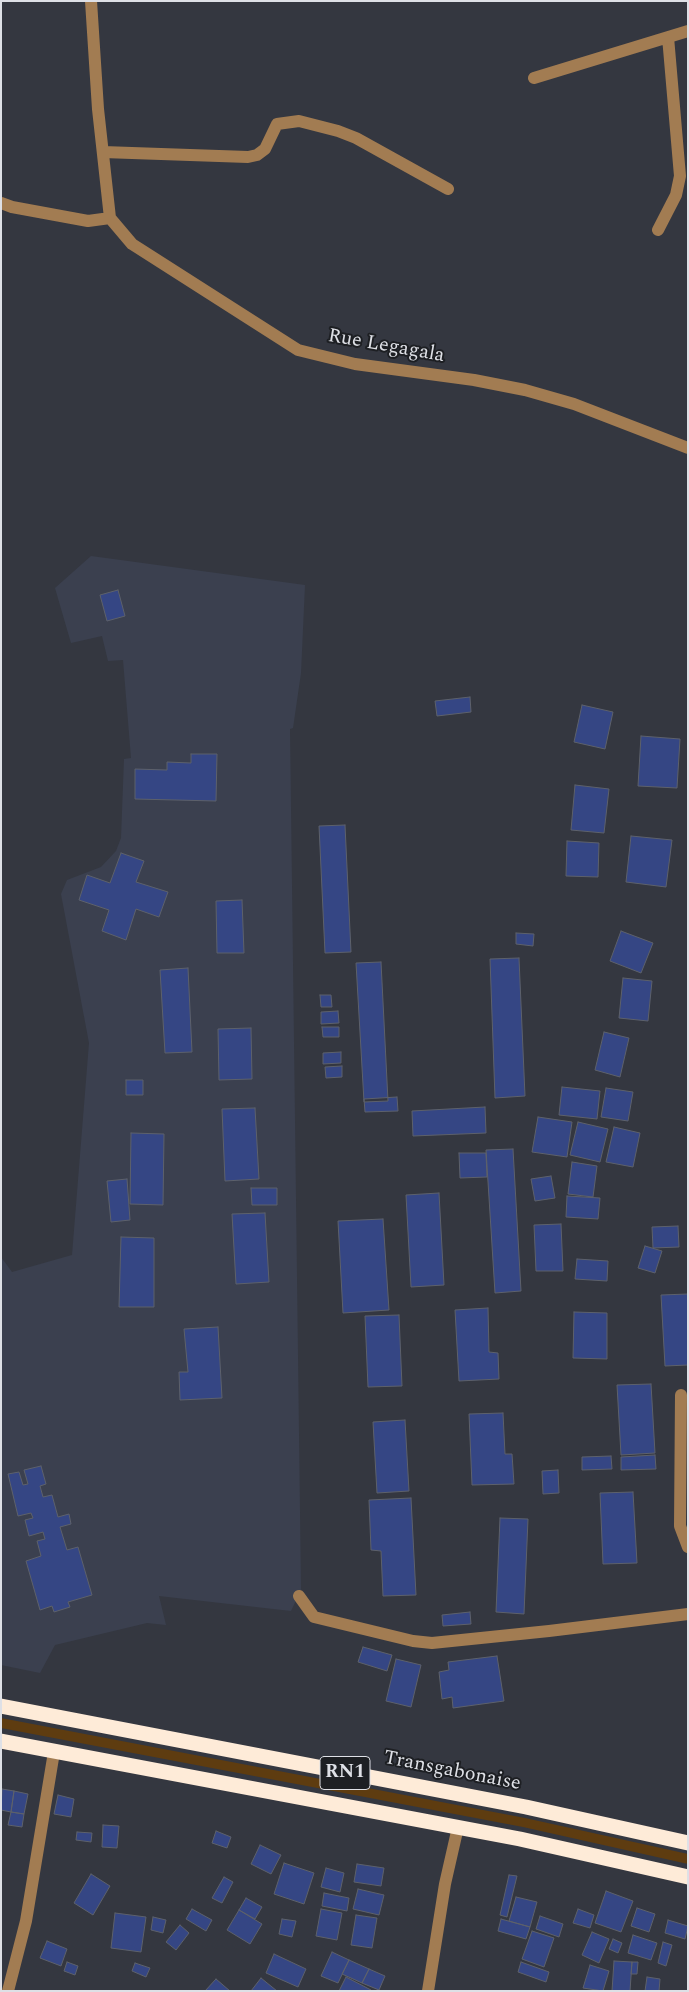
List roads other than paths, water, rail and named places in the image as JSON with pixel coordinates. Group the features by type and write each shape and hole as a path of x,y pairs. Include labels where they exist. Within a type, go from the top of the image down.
{"highway":[{"name":"Transgabonaise","path":"1,1706 526,1807 688,1843"},
{"name":"RN1","path":"1,1741 458,1827 688,1877"}],"street":[{"path":"1,203 12,207 88,221 110,218 91,1"},
{"path":"534,78 688,31"},
{"path":"658,230 674,201 680,176 668,37"},
{"path":"103,152 248,158 258,155 265,149 277,124 299,121 338,131 356,138 448,189"},
{"name":"Rue Legagala","path":"110,218 132,244 298,350 355,364 474,380 525,390 574,404 688,448"},
{"path":"681,1395 680,1526 688,1547"},
{"path":"299,1596 314,1617 413,1641 432,1643 549,1632 688,1614"},
{"path":"8,1991 26,1921 54,1752"},
{"path":"428,1991 445,1884 458,1827"}]}
